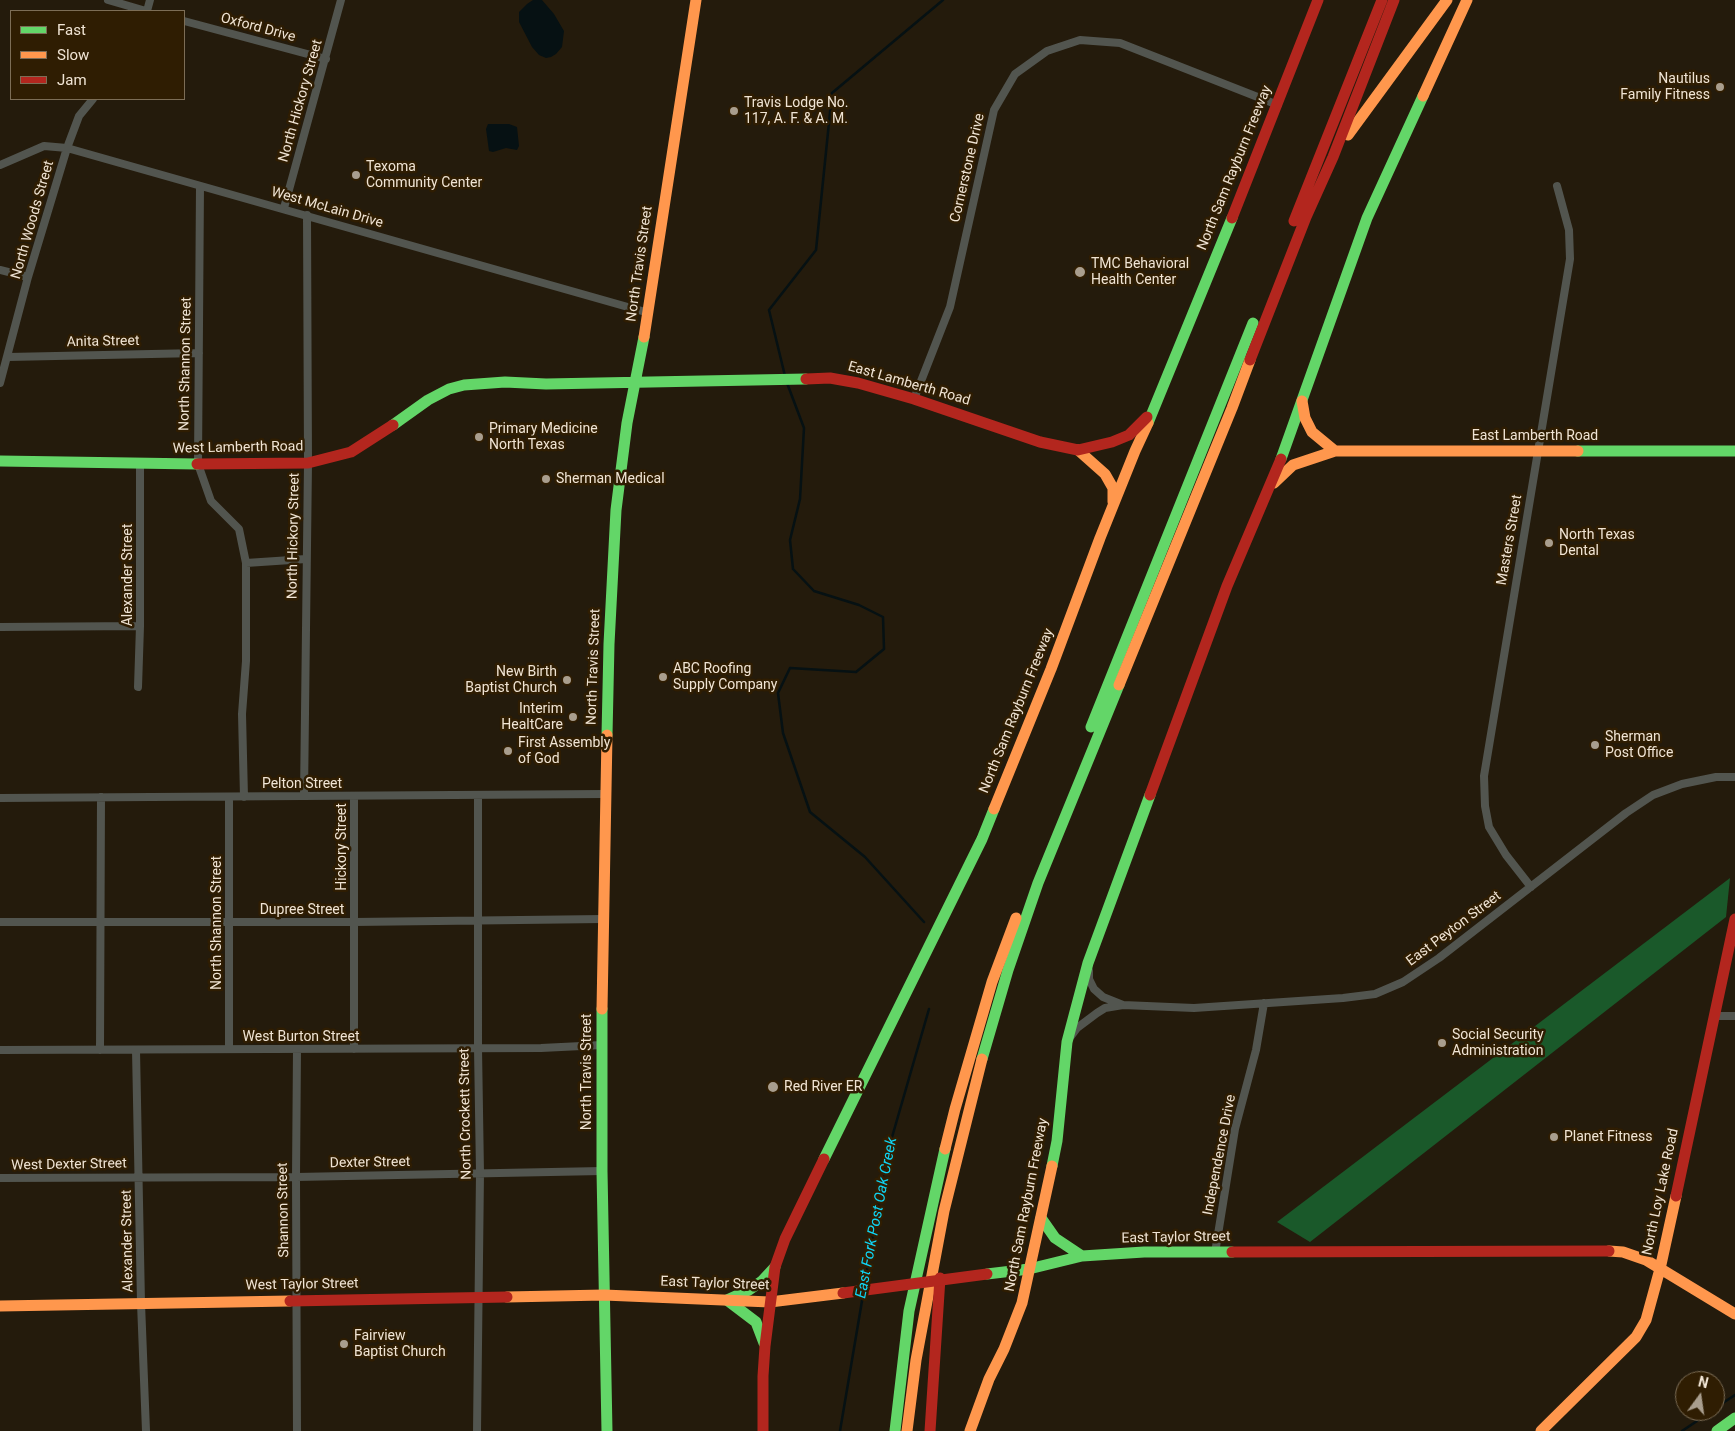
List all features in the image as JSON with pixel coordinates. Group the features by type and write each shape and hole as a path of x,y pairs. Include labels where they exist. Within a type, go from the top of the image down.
{"main road":[{"name":"North Travis Street","path":"607,1431 602,1171 603,919 609,644 616,510 627,423 649,313 696,0"},
{"name":"North Sam Rayburn Freeway","path":"763,1431 762,1376 770,1302 776,1267 785,1239 982,839 1051,669 1113,505 1155,409 1278,105 1318,0"},
{"path":"895,1431 909,1311 928,1223 955,1109 992,982 1038,861 1382,0"},
{"path":"908,1431 916,1360 944,1211 978,1074 1008,970 1038,883 1228,417 1306,217 1333,157 1394,0"},
{"path":"1333,157 1362,113 1447,0"},
{"name":"North Sam Rayburn Freeway","path":"970,1431 989,1379 1016,1322 1022,1303 1057,1141 1067,1042 1088,962 1227,586 1268,490 1367,218 1467,0"},
{"name":"East Lamberth Road","path":"636,382 802,377 830,378 858,383 914,399 1040,442 1078,450"},
{"name":"West Lamberth Road","path":"0,461 198,464 308,463 351,452 438,394 464,385 505,382 546,384 636,382"},
{"path":"1302,398 1305,418 1312,432 1335,451"},
{"path":"1078,450 1112,442 1129,435 1155,409"},
{"path":"1078,450 1105,474 1113,488 1113,505"},
{"name":"East Lamberth Road","path":"1268,490 1293,465 1335,451 1735,451"},
{"name":"North Loy Lake Road","path":"1541,1431 1636,1337 1646,1320 1660,1269 1735,919"},
{"path":"930,1431 944,1211"},
{"path":"1041,1218 1055,1238 1082,1256"},
{"name":"East Taylor Street","path":"604,1295 770,1302 1030,1269 1082,1256 1144,1252 1594,1250 1622,1252 1646,1260 1735,1314"},
{"path":"765,1346 756,1322 727,1300 749,1290 762,1281 776,1267"},
{"name":"West Taylor Street","path":"0,1306 604,1295"},
{"path":"1717,1431 1735,1418"}],"street":[{"path":"108,0 143,10"},
{"name":"North Hickory Street","path":"284,208 342,0"},
{"name":"Oxford Drive","path":"185,21 326,60"},
{"name":"Cornerstone Drive","path":"914,399 950,307 994,110 1014,74 1047,51 1080,40 1120,43 1278,105"},
{"name":"North Woods Street","path":"0,383 28,277 67,148 79,116 92,100"},
{"name":"West McLain Drive","path":"0,165 44,146 67,148 649,313"},
{"name":"North Shannon Street","path":"200,186 198,464 211,501 239,528 246,563 246,661 242,714 244,796"},
{"name":"Masters Street","path":"1531,887 1506,855 1489,826 1485,806 1484,776 1570,259 1569,230 1557,186"},
{"name":"North Hickory Street","path":"304,796 308,463 307,215"},
{"path":"0,270 28,277"},
{"name":"Anita Street","path":"8,357 200,353"},
{"name":"Alexander Street","path":"138,687 140,463"},
{"path":"246,563 306,559"},
{"path":"0,627 140,626"},
{"name":"East Peyton Street","path":"1067,1042 1077,1028 1089,1018 1105,1008 1123,1005 1194,1008 1343,998 1374,994 1403,982 1439,958 1626,813 1653,795 1682,784 1716,777 1735,777"},
{"name":"Pelton Street","path":"0,798 605,794"},
{"name":"Hickory Street","path":"354,796 354,1049"},
{"name":"North Crockett Street","path":"477,1431 480,1173 478,796"},
{"path":"100,1050 101,797"},
{"name":"North Shannon Street","path":"229,797 229,1049"},
{"name":"Dupree Street","path":"0,922 354,922 603,919"},
{"name":"East Peyton Street","path":"1088,962 1089,979 1094,989 1103,997 1123,1005"},
{"name":"Independence Drive","path":"1215,1253 1236,1129 1256,1050 1264,1004"},
{"path":"1714,1016 1735,1016"},
{"name":"West Burton Street","path":"0,1050 541,1048 602,1045"},
{"name":"Shannon Street","path":"297,1049 297,1431"},
{"name":"Alexander Street","path":"136,1050 141,1303 146,1431"},
{"name":"Dexter Street","path":"139,1177 296,1177 602,1171"},
{"name":"West Dexter Street","path":"0,1178 139,1177"}],"green space":[{"path":"1730,878 1726,917 1310,1242 1277,1222"}],"shaded area":[{"path":"533,0 542,0 554,14 564,31 562,47 551,57 546,58 539,55 532,47 519,22 519,12"},
{"path":"488,124 509,124 517,127 519,146 517,150 506,148 493,152 489,151 486,129"}],"waterway":[{"name":"East Fork Post Oak Creek","path":"785,376 769,310 816,250 832,93 943,0"},
{"name":"East Fork Post Oak Creek","path":"787,383 804,428 800,499 790,540 793,569 814,591 859,605 883,617 884,649 856,672 790,668 778,693 783,733 810,812 865,857 924,922"},
{"name":"East Fork Post Oak Creek","path":"864,1287 886,1158 929,1009"},
{"name":"East Fork Post Oak Creek","path":"840,1431 863,1295"},
{"path":"1725,1402 1735,1395"},
{"path":"1682,1431 1697,1421"}],"traffic: fast":[{"path":"1281,459 1367,218 1423,96"},
{"path":"1148,423 1232,218"},
{"path":"1091,727 1253,323"},
{"path":"607,735 609,644 616,510 627,423 644,337"},
{"path":"393,425 428,400 449,389 464,385 505,382 546,384 806,379"},
{"path":"1578,451 1735,451"},
{"path":"0,461 197,464"},
{"path":"982,1059 1008,970 1038,883 1119,685"},
{"path":"1052,1166 1057,1141 1067,1042 1088,963 1150,795"},
{"path":"824,1159 982,839 994,809"},
{"path":"602,1009 602,1171 607,1431"},
{"path":"895,1431 909,1311 945,1149"},
{"path":"1041,1218 1055,1238 1082,1256"},
{"path":"987,1274 1029,1269 1082,1256 1144,1252 1232,1252"},
{"path":"764,1343 756,1322 727,1300 749,1290 762,1281 775,1267"},
{"path":"1717,1431 1735,1418"}],"traffic: slow":[{"path":"644,337 696,0"},
{"path":"1348,135 1447,0"},
{"path":"1423,96 1467,0"},
{"path":"1119,685 1250,360"},
{"path":"1302,401 1305,418 1312,432 1335,451"},
{"path":"994,809 1051,669 1100,538 1148,423"},
{"path":"1078,450 1105,474 1113,488 1113,502"},
{"path":"1274,483 1293,465 1335,451 1578,451"},
{"path":"602,1009 607,735"},
{"path":"945,1149 992,982 1016,918"},
{"path":"907,1431 916,1360 944,1211 982,1059"},
{"path":"970,1431 989,1379 1004,1349 1022,1303 1052,1166"},
{"path":"1541,1431 1636,1337 1646,1320 1660,1269 1676,1196"},
{"path":"1609,1251 1623,1252 1646,1260 1735,1314"},
{"path":"507,1297 604,1295 770,1302 843,1293"},
{"path":"0,1306 290,1301"}],"traffic: jam":[{"path":"1232,218 1318,0"},
{"path":"1294,221 1382,0"},
{"path":"1250,360 1306,217 1333,157 1394,0"},
{"path":"806,379 830,378 858,383 914,399 1040,442 1078,450 1112,442 1129,435 1147,417"},
{"path":"197,464 308,463 351,452 393,425"},
{"path":"1150,795 1227,586 1281,459"},
{"path":"1676,1196 1735,919"},
{"path":"763,1431 765,1346 775,1267 785,1239 824,1159"},
{"path":"1232,1252 1609,1251"},
{"path":"843,1293 987,1274"},
{"path":"930,1431 940,1278"},
{"path":"290,1301 507,1297"}],"place":[{"name":"Nautilus Family Fitness","path":"1720,87"},
{"name":"Travis Lodge No. 117, A. F. & A. M.","path":"734,111"},
{"name":"Texoma Community Center","path":"356,175"},
{"name":"TMC Behavioral Health Center","path":"1080,272"},
{"name":"Primary Medicine North Texas","path":"479,437"},
{"name":"Sherman Medical","path":"546,479"},
{"name":"North Texas Dental","path":"1549,543"},
{"name":"ABC Roofing Supply Company","path":"663,677"},
{"name":"New Birth Baptist Church","path":"567,680"},
{"name":"Interim HealtCare","path":"573,717"},
{"name":"Sherman Post Office","path":"1595,745"},
{"name":"First Assembly of God","path":"508,751"},
{"name":"Social Security Administration","path":"1442,1043"},
{"name":"Red River ER","path":"773,1087"},
{"name":"Planet Fitness","path":"1554,1137"},
{"name":"Fairview Baptist Church","path":"344,1344"}]}
